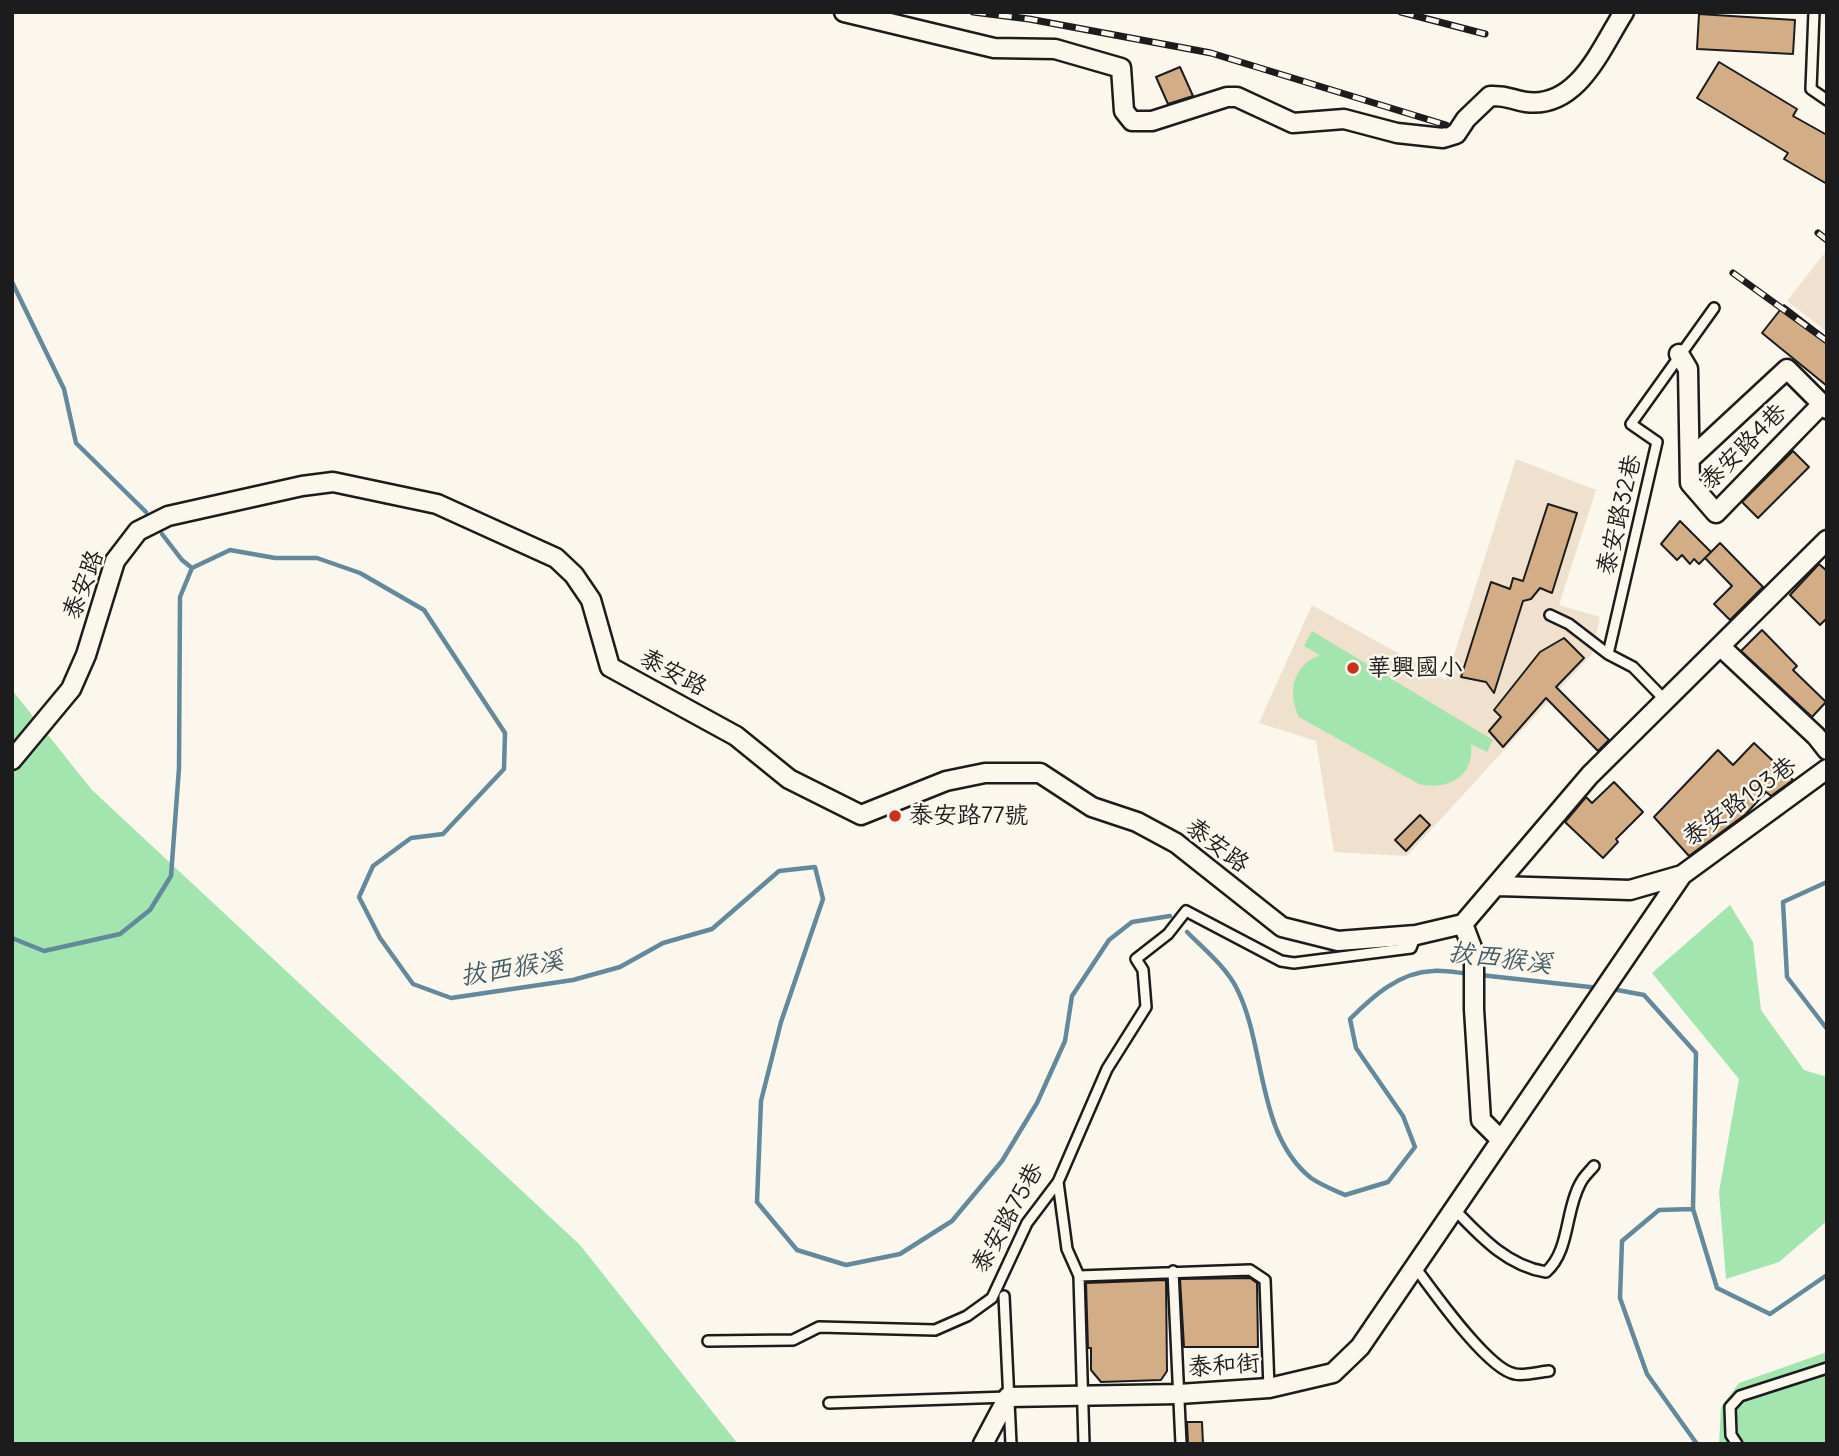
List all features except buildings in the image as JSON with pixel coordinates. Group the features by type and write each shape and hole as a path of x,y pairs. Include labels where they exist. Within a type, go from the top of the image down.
{"street":[{"path":"844,12 993,48 1055,49 1112,63 1121,68 1124,111 1132,121 1152,121 1227,97 1237,97 1293,123 1344,120 1388,131 1443,138 1456,134 1466,119 1490,96 1508,94 1525,102 1543,101 1567,94 1583,77 1624,12"},
{"name":"泰安路4巷","path":"1679,354 1688,369 1690,483 1716,513 1824,406 1787,369 1690,459"},
{"name":"泰安路","path":"12,760 71,689 86,655 115,561 138,531 167,516 302,486 332,482 438,504 556,558 574,575 592,600 610,667 726,730 789,779 861,815 946,781 985,773 1040,774 1093,807 1137,822 1176,843 1282,927 1338,941 1416,935 1463,924"},
{"path":"1682,875 1501,1140 1481,1120 1474,1009 1474,953 1463,924 1591,775 1664,699 1721,647 1827,540"},
{"path":"1721,647 1816,736 1827,750"},
{"name":"泰安路193巷","path":"1682,875 1827,769"},
{"path":"1498,886 1630,890 1682,875"},
{"name":"泰和街","path":"1009,1397 1179,1394 1269,1388 1334,1373 1360,1347 1501,1140"},
{"path":"983,1444 1009,1397"}],"lane":[{"path":"1814,12 1811,89 1827,100"},
{"name":"泰安路32巷","path":"1608,654 1657,442 1631,424 1714,308"},
{"path":"1550,615 1569,624 1608,654 1633,667 1664,699"},
{"name":"泰安路","path":"1186,911 1282,961 1294,963 1411,948 1416,935"},
{"name":"泰安路75巷","path":"708,1341 793,1339 819,1327 935,1330 967,1316 992,1298 1027,1223 1058,1182 1107,1069 1146,1007 1143,970 1136,959 1168,934 1186,911"},
{"path":"1454,1209 1492,1248 1533,1270 1546,1272 1555,1264 1580,1182 1594,1166"},
{"path":"1058,1182 1067,1249 1079,1276 1084,1444"},
{"path":"1415,1266 1455,1323 1498,1364 1514,1374 1549,1371"},
{"path":"1079,1276 1250,1270 1265,1280 1269,1388"},
{"path":"1173,1271 1181,1444"},
{"path":"1004,1296 1012,1444"},
{"path":"1737,1444 1731,1435 1730,1407 1740,1396 1827,1368"},
{"name":"泰和街","path":"829,1403 1009,1397"}],"shaded area":[{"path":"1827,250 1827,332 1787,301"},
{"name":"華興國小","path":"1516,459 1596,490 1559,605 1600,617 1592,654 1407,856 1334,852 1316,741 1259,723 1312,605 1446,680"}],"green space":[{"path":"1312,631 1493,740 1487,752 1471,744 1469,765 1457,779 1440,785 1419,784 1299,717 1293,698 1295,680 1304,665 1320,655 1304,646"},
{"path":"12,690 92,790 580,1245 738,1444 12,1444"},
{"path":"1730,905 1753,942 1761,1010 1804,1070 1827,1077 1827,1221 1779,1262 1726,1279 1719,1192 1739,1079 1652,973"},
{"path":"1827,1352 1827,1444 1719,1444 1721,1407 1739,1383"}],"waterway":[{"path":"12,282 64,389 76,443 146,512"},
{"path":"162,534 182,560 192,568"},
{"name":"拔西猴溪","path":"12,938 44,951 120,934 150,910 171,876 179,768 180,597 192,568 230,550 275,558 317,558 360,573 424,610 505,733 504,769 443,834 411,838 373,866 359,897 380,938 413,984 451,998 573,980 620,967 663,943 712,929 779,871 815,867 823,899 781,1022 761,1101 757,1202 797,1250 846,1265 900,1254 952,1221 1002,1161 1037,1103 1065,1041 1072,996 1109,940 1132,922 1170,916"},
{"name":"拔西猴溪","path":"1827,882 1783,902 1787,977 1827,1029"},
{"name":"拔西猴溪","path":"1187,932 1221,966 1237,989 1253,1036 1271,1114 1280,1138 1293,1160 1311,1178 1345,1195 1388,1182 1415,1147 1403,1116 1356,1048 1350,1019 1377,994 1409,976 1438,971 1471,974"},
{"name":"拔西猴溪","path":"1480,975 1599,988"},
{"name":"拔西猴溪","path":"1612,989 1644,995 1696,1053 1693,1209 1717,1288 1770,1314 1827,1275"},
{"path":"1693,1209 1659,1210 1622,1241 1620,1298 1647,1374 1697,1444"}],"railway":[{"path":"973,12 1029,19 1211,53 1446,125"},
{"path":"1401,12 1485,34"},
{"path":"1818,233 1827,240"},
{"path":"1733,273 1827,341"}],"place":[{"name":"華興國小","path":"1353,668"},
{"name":"泰安路77號","path":"895,816"}]}
